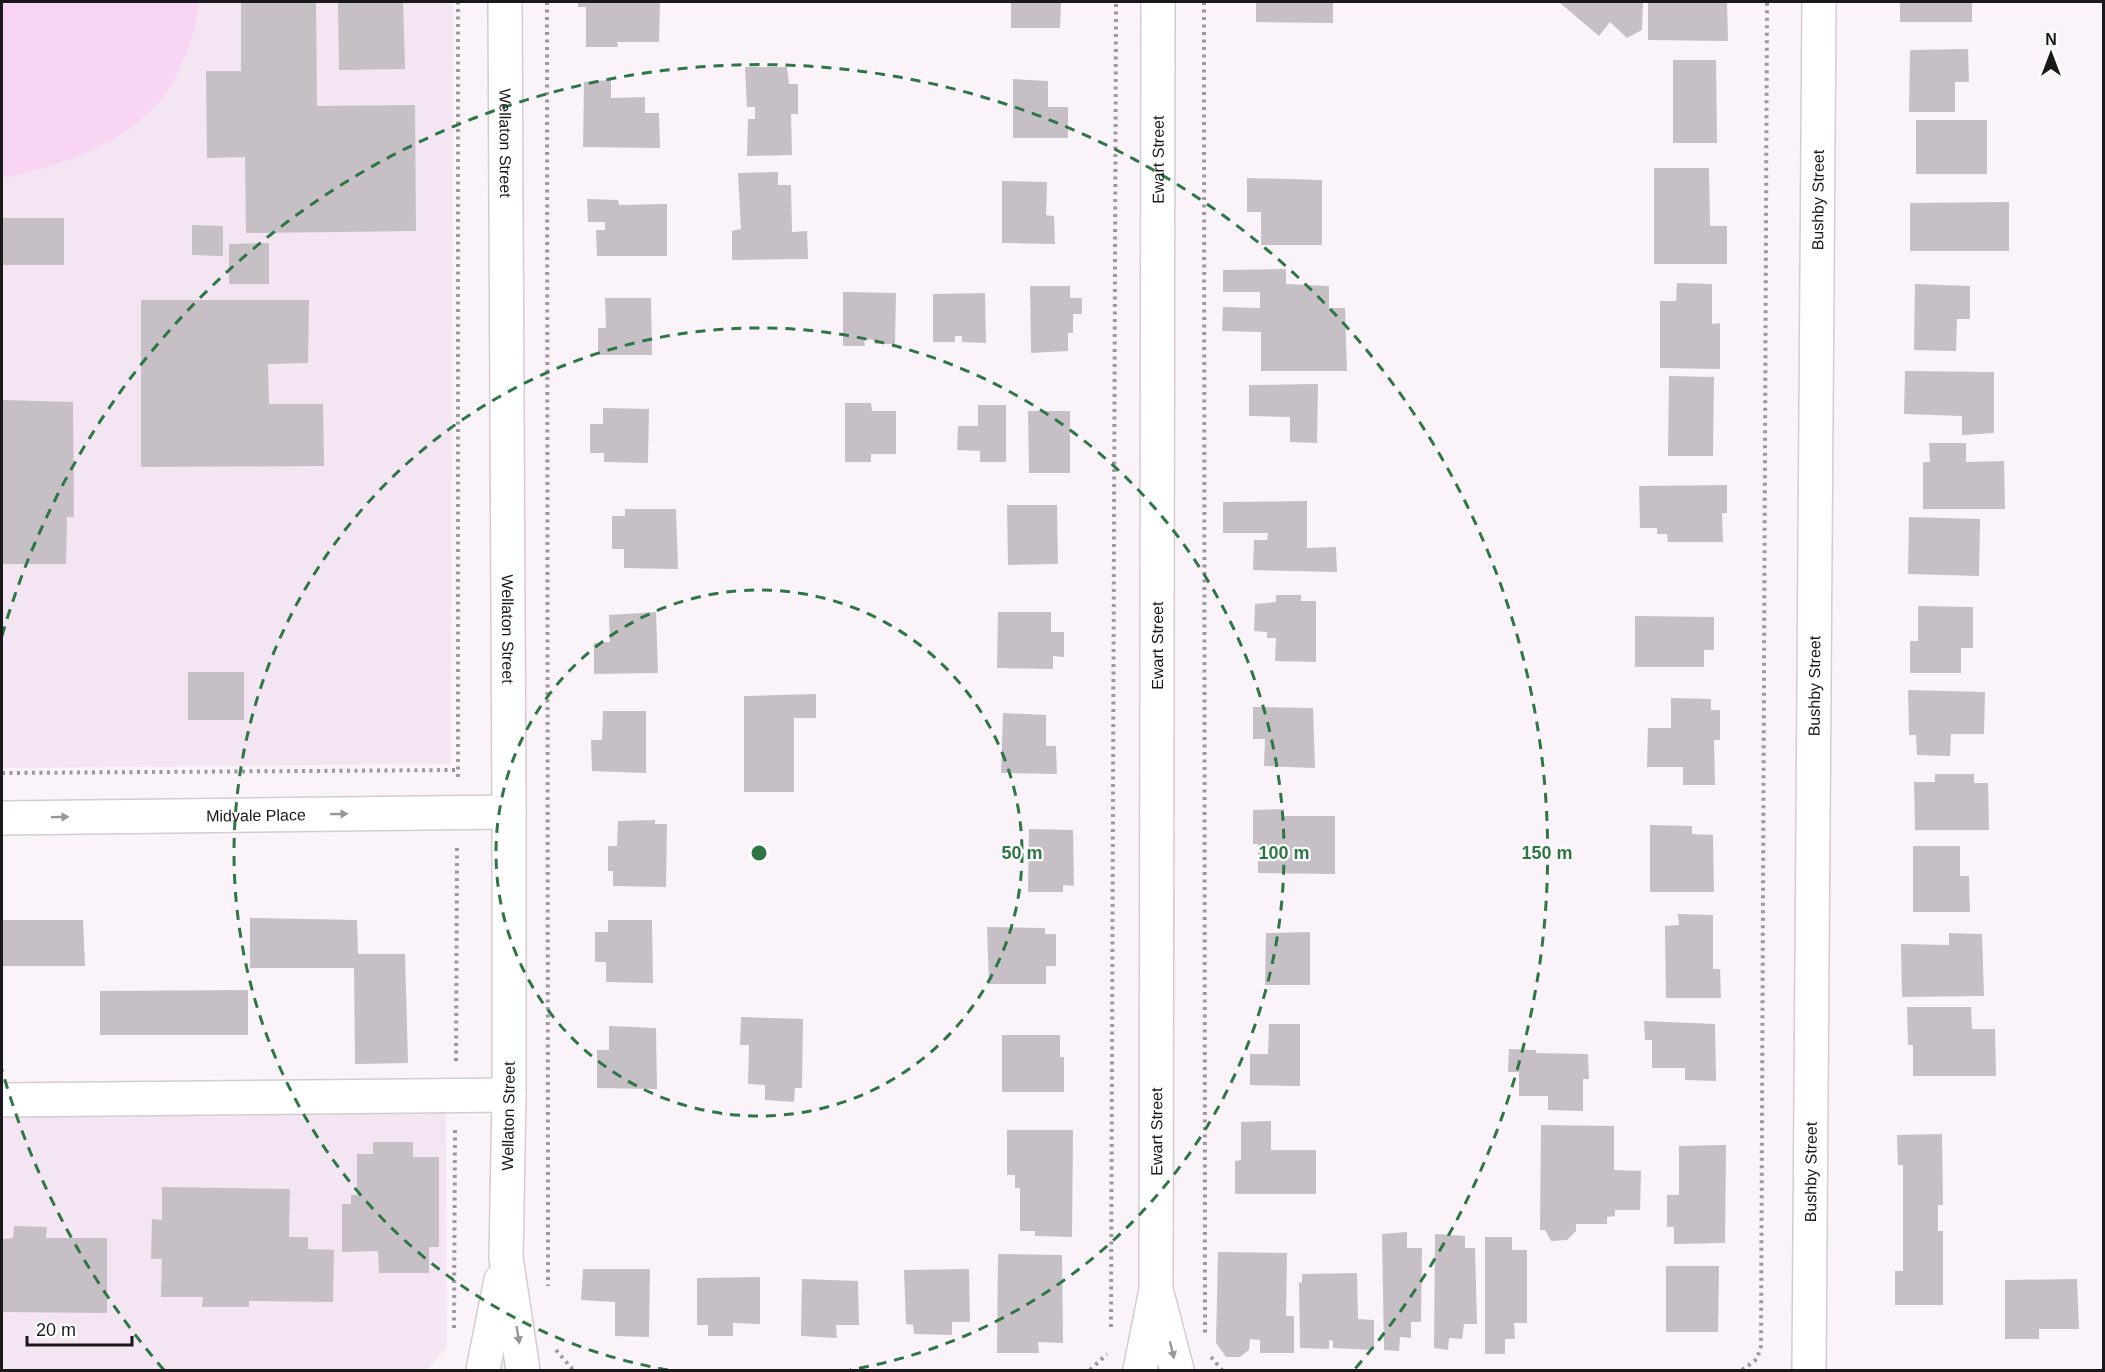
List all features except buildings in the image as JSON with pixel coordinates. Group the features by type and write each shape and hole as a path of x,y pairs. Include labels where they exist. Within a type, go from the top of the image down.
{"street":[{"name":"Wellaton Street","path":"505,2 509,812 509,1095 506,1258 523,1371"},
{"name":"Ewart Street","path":"1140,1371 1156,1290 1158,2"},
{"name":"Bushby Street","path":"1809,1371 1819,2"},
{"name":"Midvale Place","path":"2,818 509,812"},
{"path":"2,1100 509,1095"},
{"name":"Wellaton Street","path":"483,1371 506,1258"},
{"name":"Ewart Street","path":"1156,1290 1177,1371"}],"path":[{"path":"458,784 459,2"},
{"path":"547,2 548,1293"},
{"path":"1111,1332 1116,2"},
{"path":"1204,2 1205,1343"},
{"path":"1742,1371 1756,1359 1761,1346 1767,2"},
{"path":"2,773 458,770"},
{"path":"554,1348 573,1371"},
{"path":"1090,1371 1111,1350"},
{"path":"1205,1350 1222,1371"}],"shaded area":[{"path":"2,2 453,2 451,764 2,768"},
{"path":"2,2 199,2 193,33 180,68 168,91 149,113 131,128 90,151 69,160 2,178"},
{"path":"446,1109 447,1347 427,1370 2,1370 2,1111"}]}
